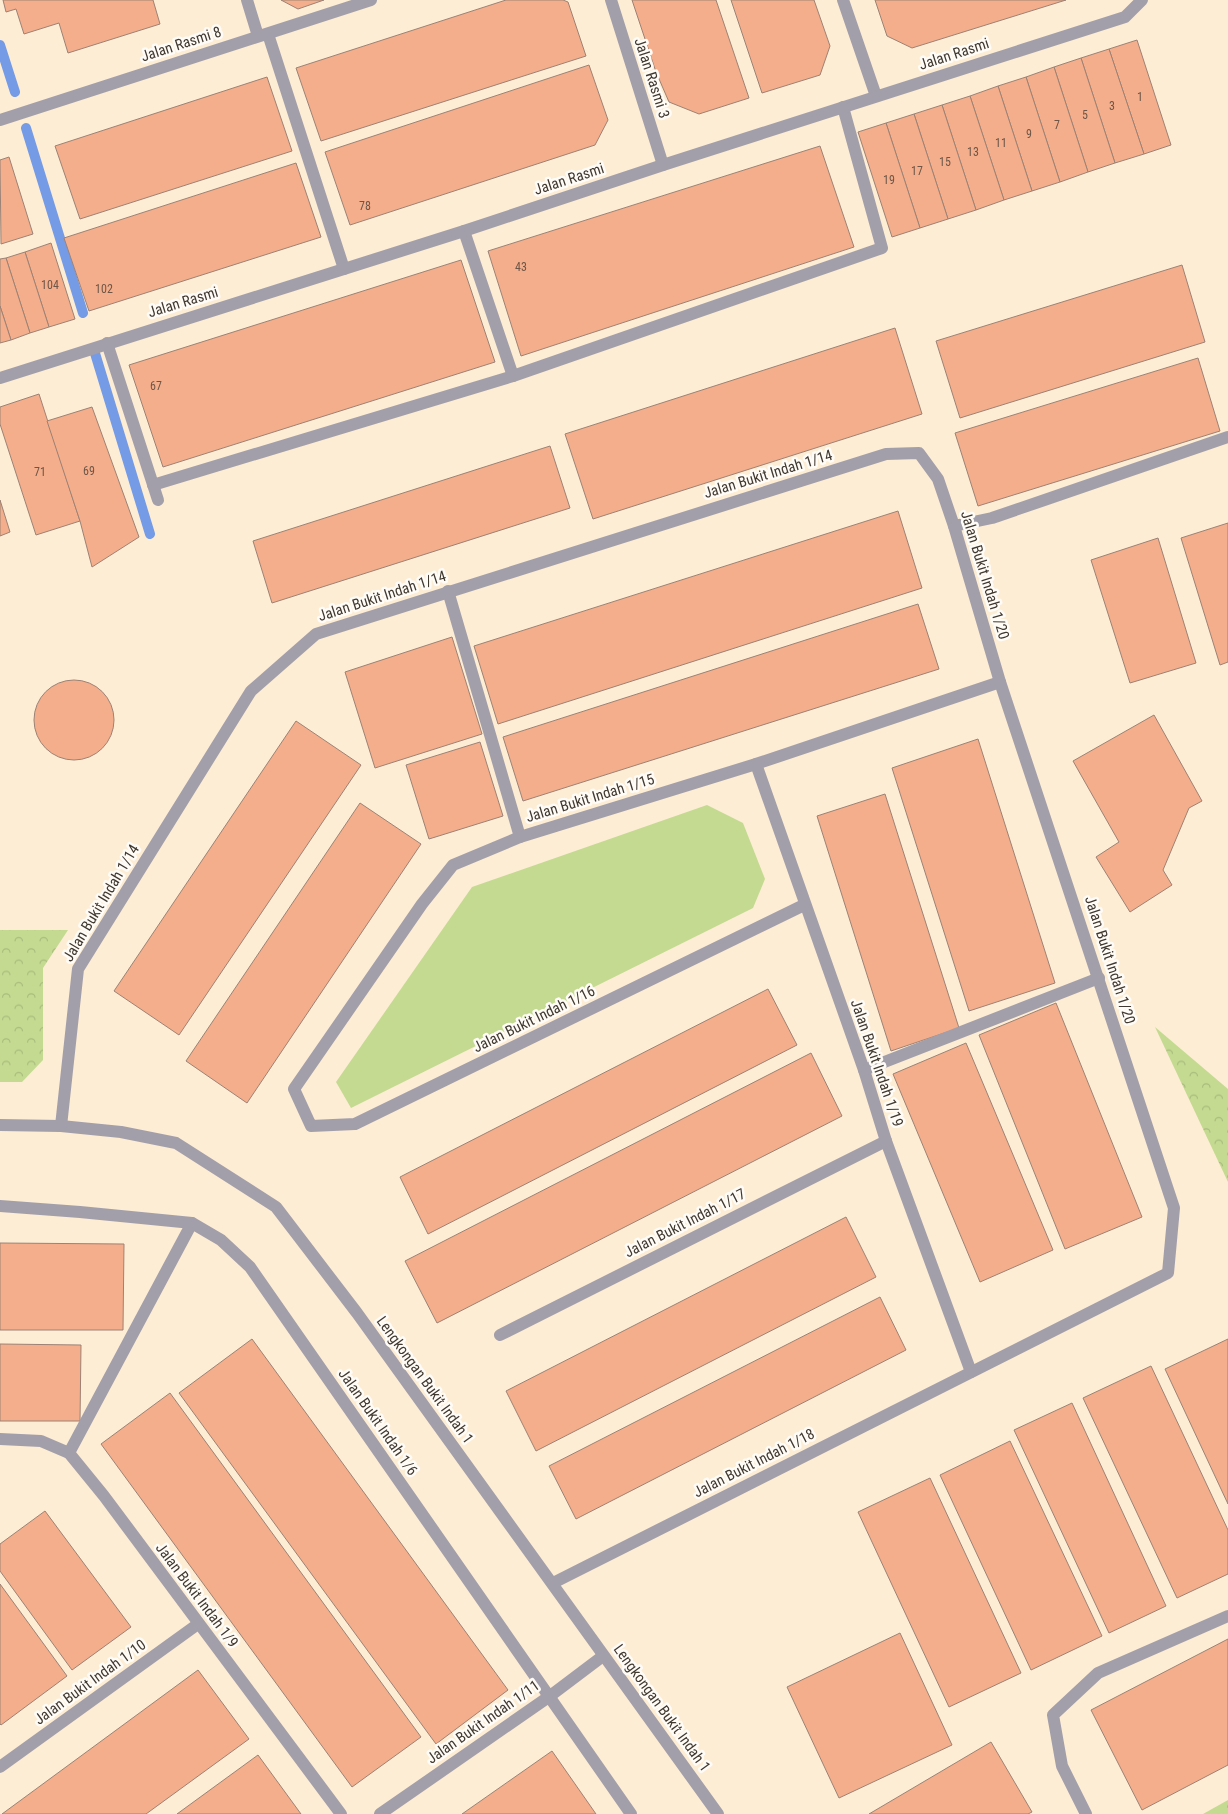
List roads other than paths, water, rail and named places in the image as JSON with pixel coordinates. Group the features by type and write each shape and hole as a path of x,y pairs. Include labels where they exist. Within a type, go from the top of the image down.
{"street":[{"path":"247,0 263,35 344,269"},
{"name":"Jalan Rasmi 8","path":"0,120 372,0"},
{"name":"Jalan Rasmi 3","path":"611,0 663,165"},
{"path":"844,0 876,96"},
{"name":"Jalan Rasmi","path":"0,378 464,231 1124,17 1142,0"},
{"path":"153,485 513,376 882,248 843,107"},
{"path":"464,231 513,376"},
{"path":"108,343 158,500"},
{"path":"954,526 992,518 1228,437"},
{"name":"Jalan Bukit Indah 1/14","path":"61,1126 78,969 250,690 316,634 886,454 919,454"},
{"name":"Jalan Bukit Indah 1/20","path":"919,454 938,479 954,526 1000,682 1174,1208 1168,1273 971,1372"},
{"path":"448,591 520,837"},
{"name":"Jalan Bukit Indah 1/15","path":"294,1088 422,904 453,865 520,837 756,764 1000,682"},
{"name":"Jalan Bukit Indah 1/19","path":"756,764 804,905 864,1070 886,1140 971,1372"},
{"name":"Jalan Bukit Indah 1/16","path":"294,1088 311,1126 355,1124 804,905"},
{"path":"864,1070 1099,978"},
{"name":"Lengkongan Bukit Indah 1","path":"0,1125 61,1126 121,1132 176,1143 276,1207 357,1313 718,1814"},
{"name":"Jalan Bukit Indah 1/17","path":"500,1335 886,1140"},
{"name":"Jalan Bukit Indah 1/6","path":"0,1206 192,1223 221,1240 250,1267 631,1814"},
{"path":"69,1453 192,1223"},
{"name":"Jalan Bukit Indah 1/18","path":"553,1583 971,1372"},
{"name":"Jalan Bukit Indah 1/9","path":"0,1439 42,1441 69,1453 104,1496 341,1814"},
{"path":"1086,1814 1062,1766 1053,1715 1098,1673 1228,1616"},
{"name":"Jalan Bukit Indah 1/10","path":"0,1767 198,1624"},
{"name":"Jalan Bukit Indah 1/11","path":"380,1814 550,1696 603,1656"}],"waterway":[{"path":"0,45 15,92"},
{"path":"26,128 83,313"},
{"path":"94,350 150,534"}]}
